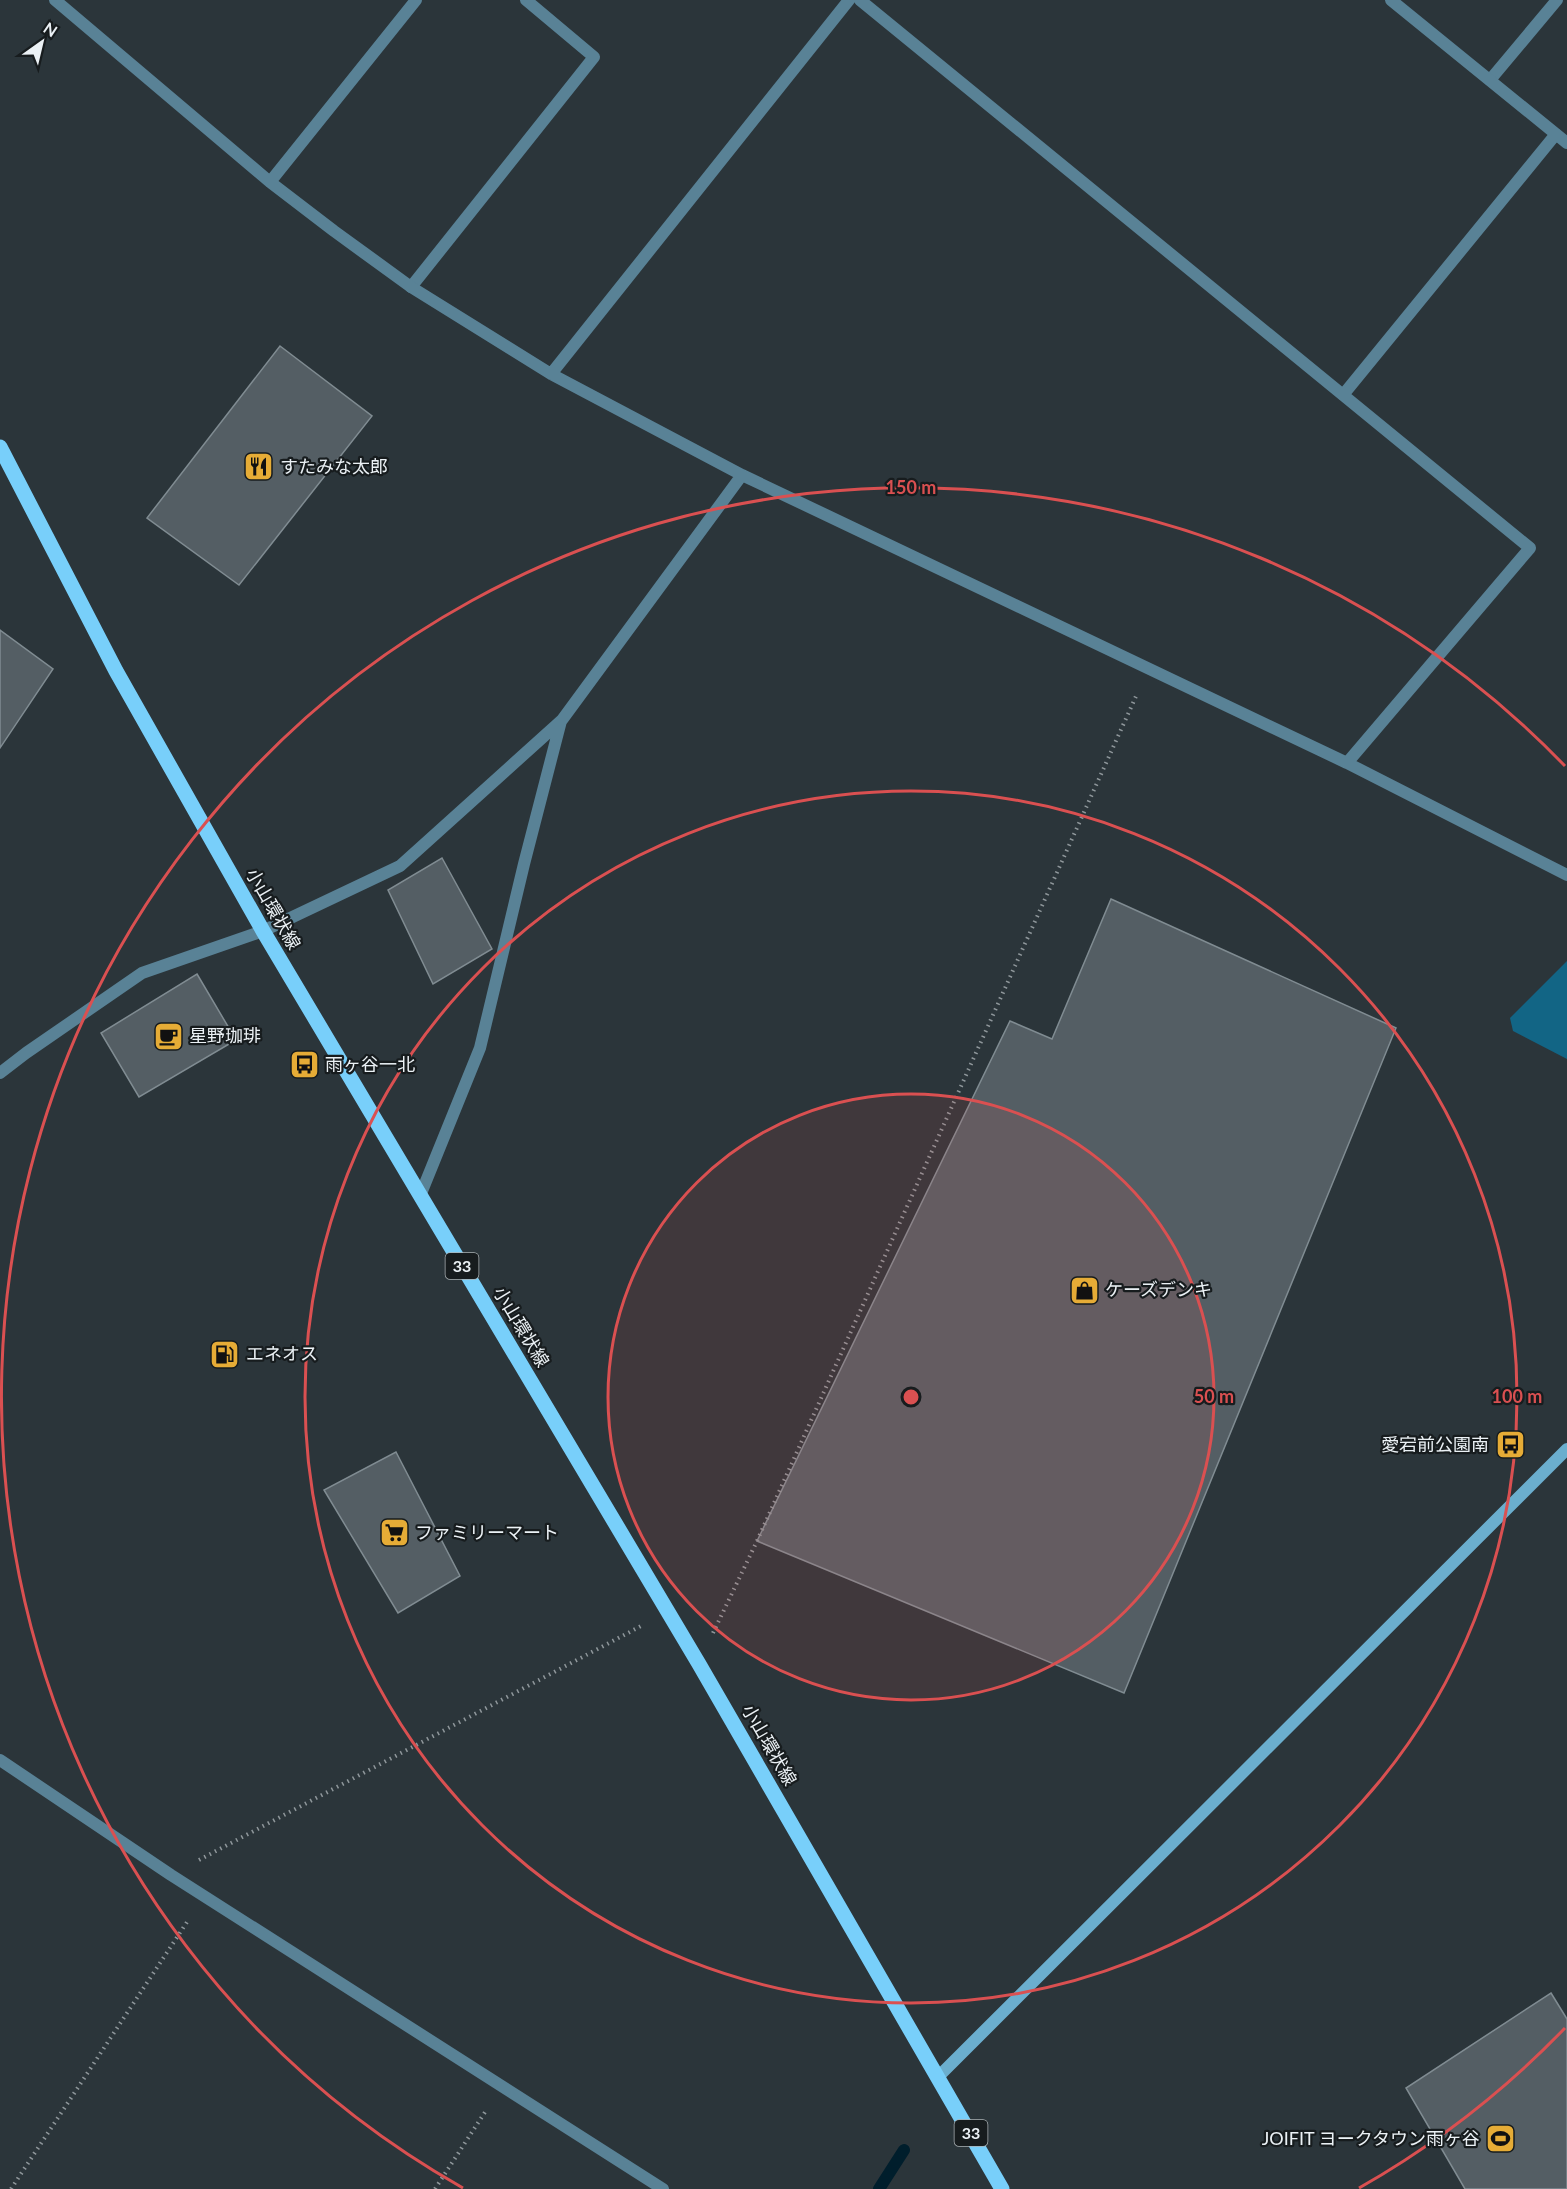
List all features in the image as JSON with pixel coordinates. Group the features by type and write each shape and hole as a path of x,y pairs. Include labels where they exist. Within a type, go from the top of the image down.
{"main road":[{"name":"小山環状線","path":"0,447 116,671 263,931 699,1664 939,2076 1002,2189"}],"street":[{"path":"55,0 270,182 411,287 551,374 742,476 1347,763 1567,875"},
{"path":"411,287 594,57 526,0"},
{"path":"551,374 849,0"},
{"path":"860,0 1530,548 1347,763"},
{"path":"1391,0 1567,143"},
{"path":"1490,80 1557,0"},
{"path":"270,182 413,1"},
{"path":"1343,395 1556,134"},
{"path":"0,1074 26,1053 142,973 263,931 400,866 562,720 742,476"},
{"path":"420,1196 480,1048 524,864 562,720"},
{"path":"939,2076 1567,1449"},
{"path":"0,1760 171,1875 663,2189"}],"path":[{"path":"699,1664 758,1541 1149,669"},
{"path":"171,1875 668,1612"},
{"path":"11,2189 204,1896"},
{"path":"435,2189 502,2086"}],"shaded area":[{"path":"1567,961 1567,1059 1513,1031 1510,1018"}],"building":[{"name":"すたみな太郎","path":"280,346 372,416 239,585 147,518"},
{"path":"0,630 53,669 0,748"},
{"path":"442,858 492,949 433,984 388,890"},
{"name":"ケーズデンキ","path":"1111,899 1396,1028 1124,1693 757,1541 1010,1021 1052,1039"},
{"name":"星野珈琲","path":"197,974 236,1040 139,1097 101,1033"},
{"name":"ファミリーマート","path":"396,1452 460,1576 398,1613 324,1490"},
{"name":"JOIFIT ヨークタウン雨ヶ谷","path":"1551,1993 1567,2019 1567,2189 1465,2189 1406,2088"}],"waterway":[{"path":"879,2189 904,2150"}],"place":[{"name":"すたみな太郎","path":"259,467"},
{"name":"星野珈琲","path":"168,1036"},
{"name":"雨ヶ谷一北","path":"304,1065"},
{"name":"ケーズデンキ","path":"1084,1290"},
{"name":"エネオス","path":"225,1354"},
{"name":"愛宕前公園南","path":"1510,1445"},
{"name":"ファミリーマート","path":"394,1533"},
{"name":"JOIFIT ヨークタウン雨ヶ谷","path":"1501,2139"}]}
